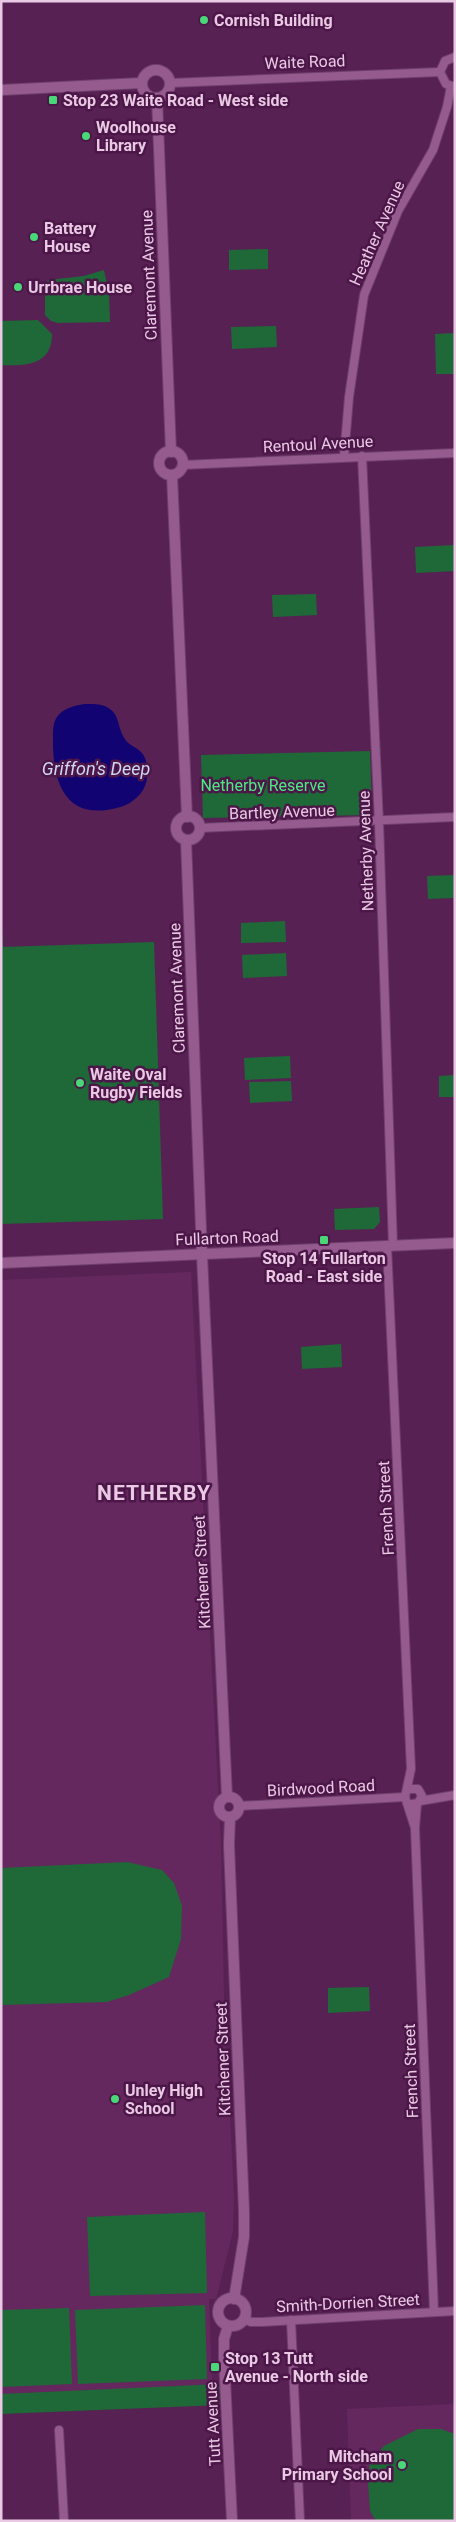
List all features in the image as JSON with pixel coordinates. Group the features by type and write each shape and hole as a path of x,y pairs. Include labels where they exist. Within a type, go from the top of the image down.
{"street":[{"path":"453,86 443,81 440,72 445,61 455,57"},
{"path":"156,69 165,72 171,83 167,92 157,98 148,96 142,82 146,73 156,69"},
{"name":"Waite Road","path":"171,83 440,72"},
{"path":"1,90 142,82"},
{"name":"Heather Avenue","path":"344,456 348,397 364,295 398,211 433,150 453,86"},
{"name":"Claremont Avenue","path":"157,98 171,452"},
{"path":"171,452 179,455 182,465 180,471 172,475 164,473 160,467 163,454 171,452"},
{"name":"Rentoul Avenue","path":"182,465 344,456 455,453"},
{"name":"Netherby Avenue","path":"362,456 379,822 390,1246"},
{"path":"172,475 187,817"},
{"path":"187,817 197,821 200,828 196,837 186,840 180,837 176,827 180,820 187,817"},
{"name":"Bartley Avenue","path":"200,828 379,822 455,817"},
{"name":"Claremont Avenue","path":"186,840 202,1254"},
{"name":"Fullarton Road","path":"1,1263 455,1243"},
{"name":"French Street","path":"390,1246 411,1769 406,1800 415,1828"},
{"name":"Kitchener Street","path":"202,1254 227,1797"},
{"name":"French Street","path":"411,1769 419,1790 415,1828 434,2312"},
{"path":"408,1789 440,1796"},
{"path":"418,1802 440,1796 455,1795"},
{"path":"227,1797 236,1800 239,1806 237,1813 230,1816 222,1813 220,1807 222,1800 227,1797"},
{"name":"Birdwood Road","path":"239,1806 406,1800 418,1802"},
{"name":"Kitchener Street","path":"230,1816 229,1845 244,2228 234,2299"},
{"path":"234,2299 241,2302 245,2308 244,2318 239,2324 228,2326 220,2319 218,2308 224,2301 234,2299"},
{"name":"Smith-Dorrien Street","path":"244,2318 251,2322 262,2322 455,2311"},
{"path":"291,2320 300,2521"},
{"name":"Tutt Avenue","path":"228,2326 224,2339 224,2359 232,2521"},
{"path":"59,2430 64,2521"}],"shaded area":[{"path":"191,1272 221,1845 224,2000 234,2197 233,2231 216,2299 209,2299 212,2385 1,2395 1,1280"},
{"name":"Mitcham Primary School","path":"455,2404 455,2521 351,2521 347,2409"}],"green space":[{"path":"268,249 268,269 229,270 229,250"},
{"path":"104,270 109,294 110,322 58,323 51,321 45,315 45,285 48,280 84,276"},
{"path":"38,320 52,334 48,352 36,362 20,365 1,365 1,321"},
{"path":"276,326 277,347 232,349 231,327"},
{"path":"455,333 455,374 436,374 435,334"},
{"path":"455,545 455,571 416,573 415,547"},
{"path":"316,594 317,615 273,617 272,595"},
{"name":"Netherby Reserve","path":"370,751 372,815 203,818 201,755"},
{"path":"455,875 455,898 428,899 427,876"},
{"name":"Waite Oval Rugby Fields","path":"1,909 3,947 154,942 163,1219 1,1224"},
{"path":"285,921 286,942 241,943 241,923"},
{"path":"286,953 287,976 243,978 242,955"},
{"path":"290,1056 291,1078 245,1080 244,1058"},
{"path":"455,1075 455,1097 439,1097 439,1076"},
{"path":"291,1081 292,1101 250,1103 249,1082"},
{"path":"379,1207 380,1222 374,1229 335,1230 334,1209"},
{"path":"341,1344 342,1367 302,1369 301,1347"},
{"path":"127,1862 162,1870 174,1883 182,1906 181,1939 169,1977 129,1995 107,2002 1,2005 1,1868"},
{"path":"369,1987 370,2011 328,2013 328,1988"},
{"path":"205,2212 207,2293 90,2296 87,2217"},
{"path":"205,2305 207,2379 78,2384 75,2310"},
{"path":"69,2308 72,2384 1,2387 1,2310"},
{"path":"220,2384 220,2405 1,2414 1,2394"},
{"path":"418,2429 441,2429 455,2434 455,2521 376,2521 370,2511 368,2481 370,2463 384,2446"}],"water":[{"name":"Griffon's Deep","path":"84,704 101,705 113,712 125,739 142,753 146,761 147,776 143,790 134,800 121,807 96,811 83,808 73,803 59,783 54,757 54,723 62,711"}],"place":[{"name":"Cornish Building","path":"204,20"},
{"name":"Stop 23 Waite Road - West side","path":"53,100"},
{"name":"Woolhouse Library","path":"86,136"},
{"name":"Battery House","path":"34,237"},
{"name":"Urrbrae House","path":"18,287"},
{"name":"Waite Oval Rugby Fields","path":"80,1083"},
{"name":"Stop 14 Fullarton Road - East side","path":"324,1240"},
{"name":"Unley High School","path":"115,2099"},
{"name":"Stop 13 Tutt Avenue - North side","path":"215,2367"},
{"name":"Mitcham Primary School","path":"402,2465"}],"district":[{"name":"NETHERBY","path":"154,1493"}]}
